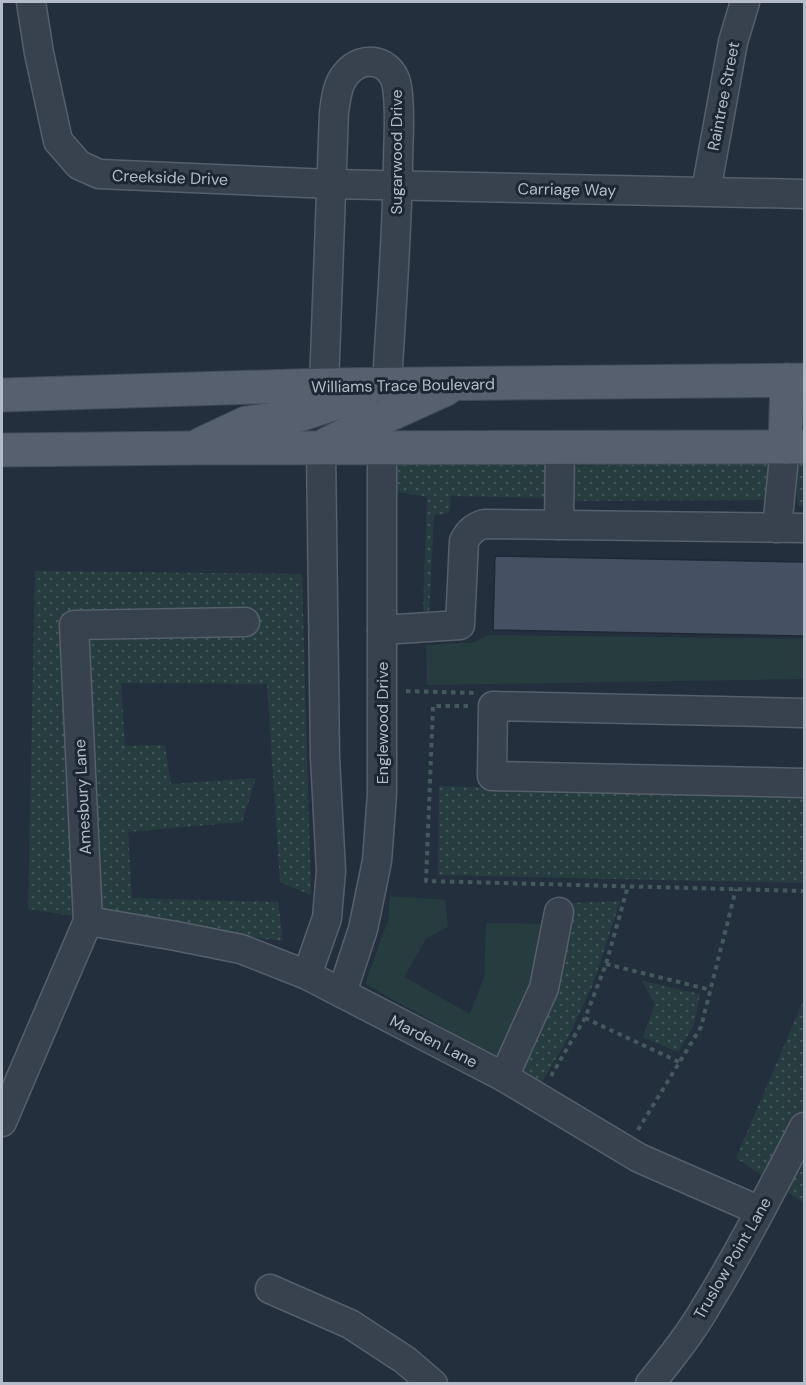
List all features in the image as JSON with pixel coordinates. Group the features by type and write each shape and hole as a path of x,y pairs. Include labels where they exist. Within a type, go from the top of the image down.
{"main road":[{"name":"Williams Trace Boulevard","path":"2,395 324,386 796,380"},
{"path":"2,450 795,447 796,380"},
{"path":"321,448 346,434 457,384"},
{"path":"192,448 246,423 296,416 387,385"}],"street":[{"name":"Creekside Drive","path":"31,2 39,53 58,141 79,165 99,174 330,184"},
{"name":"Raintree Street","path":"706,191 733,42 746,2"},
{"name":"Sugarwood Drive","path":"324,386 334,112 339,85 346,73 357,65 370,61 382,64 393,72 399,103 398,185 387,385"},
{"name":"Carriage Way","path":"330,184 804,194"},
{"path":"382,630 460,625 464,541 470,531 484,524 791,528 795,447"},
{"path":"307,975 327,918 331,871 325,757 321,448"},
{"name":"Englewood Drive","path":"342,993 363,930 377,861 382,794 382,448"},
{"path":"559,525 560,448"},
{"name":"Amesbury Lane","path":"2,1122 88,921 74,625 245,622"},
{"path":"804,713 493,706 492,776 804,783"},
{"path":"504,1077 544,988 559,912"},
{"name":"Marden Lane","path":"88,921 241,949 307,975 504,1077 639,1158 760,1211"},
{"name":"Truslow Point Lane","path":"650,1383 668,1362 707,1306 804,1127"},
{"path":"270,1289 350,1324 405,1360 433,1383"}],"path":[{"path":"493,706 434,706 426,881 804,891"},
{"path":"550,1078 585,1018 606,964 628,886"},
{"path":"636,1133 701,1027 736,889"},
{"path":"606,964 711,990"},
{"path":"585,1018 680,1062"}],"green space":[{"path":"551,455 548,498 451,496 449,513 434,515 429,615 423,616 427,497 393,491 395,459"},
{"path":"770,462 764,500 573,501 571,466"},
{"path":"797,463 804,463 804,506 797,506"},
{"path":"35,571 302,574 311,895 280,882 267,684 121,683 125,746 165,745 171,784 256,778 242,822 128,832 132,898 278,902 283,941 28,909"},
{"path":"487,635 804,639 804,679 427,685 426,645 475,642"},
{"path":"439,786 804,796 804,883 438,875"},
{"path":"390,896 445,900 448,927 426,939 404,977 470,1014 484,977 486,923 545,924 532,984 498,1058 365,984 388,920"},
{"path":"620,901 594,982 567,1040 542,1082 522,1069 554,1002 570,903"},
{"path":"642,981 700,994 694,1025 678,1052 643,1037 655,1004"},
{"path":"804,999 804,1203 736,1158"}],"building":[{"path":"495,556 804,562 804,636 493,630"}]}
